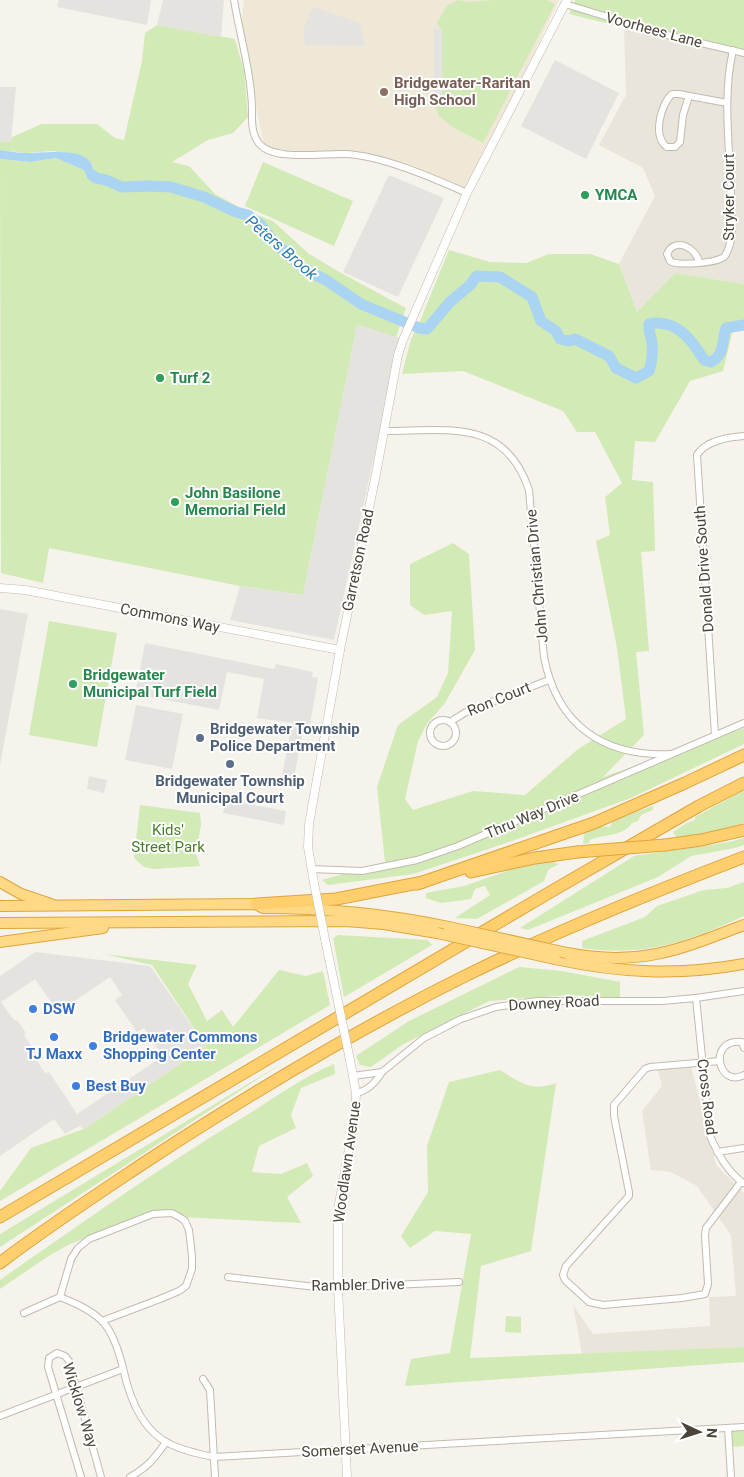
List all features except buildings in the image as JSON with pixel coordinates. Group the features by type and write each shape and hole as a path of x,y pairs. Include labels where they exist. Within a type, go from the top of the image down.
{"highway":[{"path":"417,884 594,822 685,783 744,755"},
{"path":"0,1217 552,891 699,806 744,783"},
{"path":"0,906 256,904 336,899 417,884 520,861 577,852 665,845 711,839 744,830"},
{"path":"0,1262 188,1134 262,1088 365,1029 465,976 537,942 648,894 740,860"},
{"path":"0,882 21,894 54,905"},
{"path":"256,904 263,908 366,912 449,927 567,953 606,958 646,956 680,949 744,925"},
{"path":"0,923 346,921 393,925 616,970 700,971 744,964"},
{"path":"0,942 144,922"}],"street":[{"path":"234,0 251,89 254,135 261,146 269,151 283,154 343,154 369,157 467,192"},
{"name":"Garretson Road","path":"325,939 311,869 308,847 309,824 340,650 398,355 415,310 467,192 566,2"},
{"name":"Voorhees Lane","path":"566,2 668,35 744,53"},
{"name":"Stryker Court","path":"700,262 696,253 684,246 675,245 668,251 668,260 675,264 700,262 723,258 728,250 732,224 727,103 728,74 733,50"},
{"path":"689,96 683,115 680,142 675,147 667,147 661,142 660,133 664,108 672,94 689,96 727,103"},
{"name":"John Christian Drive","path":"384,432 468,432 479,434 496,443 511,456 524,476 529,490 543,647 549,680 564,709 581,728 612,746 636,753 653,755 671,754"},
{"name":"Donald Drive South","path":"715,735 697,455 704,448 721,440 744,436"},
{"name":"Commons Way","path":"0,588 34,592 340,650"},
{"name":"Ron Court","path":"450,722 456,733 453,741 446,745 435,742 432,739 431,732 434,724 442,720 450,722 466,712 549,680"},
{"name":"Thru Way Drive","path":"311,869 362,872 417,860 473,840 744,722"},
{"name":"Woodlawn Avenue","path":"325,939 356,1093 354,1126 338,1212 338,1288 347,1477"},
{"name":"Downey Road","path":"356,1093 367,1089 382,1072 411,1047 432,1033 461,1018 496,1007 537,1001 662,1001 744,991"},
{"name":"Cross Road","path":"696,998 710,1136 728,1170 742,1183"},
{"path":"744,1048 742,1042 726,1044 721,1051 720,1061 724,1073 730,1078 744,1075"},
{"path":"720,1061 650,1066 645,1069 614,1105 614,1116 629,1192 628,1196 566,1266 563,1275 565,1280 592,1304 603,1305 682,1298 705,1294 708,1284 706,1228 742,1183"},
{"path":"353,1076 382,1072"},
{"path":"717,1152 744,1148"},
{"path":"24,1313 60,1298 71,1258 78,1248 89,1239 153,1214 172,1213 185,1221 189,1230 192,1256 192,1269 186,1286 160,1299 102,1321"},
{"name":"Rambler Drive","path":"228,1277 325,1288 459,1282"},
{"name":"Somerset Avenue","path":"60,1298 80,1306 102,1321 115,1343 128,1389 139,1412 157,1436 166,1442 194,1453 214,1457 744,1427"},
{"name":"Wicklow Way","path":"81,1477 47,1364 53,1354 63,1354 67,1358 101,1477"},
{"path":"0,1416 123,1369"},
{"path":"203,1379 210,1390 215,1477"},
{"path":"728,1428 731,1477"},
{"path":"130,1477 150,1464 166,1442"}],"shaded area":[{"path":"59,0 151,0 147,25 57,7"},
{"path":"163,0 224,0 221,37 157,25"},
{"name":"Bridgewater-Raritan High School","path":"244,0 559,0 467,193 351,154 265,149 240,35"},
{"path":"312,8 360,23 365,46 305,45 303,31"},
{"path":"434,27 442,32 442,98 434,103"},
{"path":"624,28 744,57 744,284 675,273 637,312 619,264 655,196 643,168 599,145 626,95"},
{"path":"555,60 619,93 586,159 521,126"},
{"path":"0,87 16,87 11,142 0,142"},
{"path":"389,175 444,198 398,297 343,272"},
{"path":"357,325 400,338 334,640 230,620 240,586 303,595"},
{"path":"0,609 28,614 0,765"},
{"path":"145,643 274,669 276,664 313,672 312,677 318,678 310,725 304,725 294,778 282,776 292,723 257,718 264,679 227,672 219,710 135,694"},
{"path":"136,705 183,714 172,769 125,760"},
{"path":"89,776 107,780 104,793 87,789"},
{"path":"226,800 286,811 284,825 223,813"},
{"path":"35,952 150,966 206,1046 86,1128 83,1129 80,1126 65,1134 54,1119 0,1156 0,976","holes":["110,977 122,995 115,1000 137,1032 144,1028 163,1056 77,1114 49,1072 45,1073 37,1061 40,1059 24,1035 26,1033 1,1002 35,979 58,1012"]},
{"path":"690,1062 716,1165 744,1193 744,1347 582,1354 573,1305 593,1334 710,1326 709,1297 736,1296 731,1235 697,1186 671,1172 651,1170 642,1111 662,1086 656,1063"}],"green space":[{"path":"458,0 467,2 547,0 555,4 483,143 454,128 439,116 434,103 442,97 442,32 437,23 447,6"},
{"path":"575,0 744,0 744,57 569,14"},
{"path":"157,25 235,39 244,71 248,117 233,133 208,140 172,162 189,166 215,194 244,210 273,221 309,254 406,308 396,337 357,325 303,595 240,586 49,548 43,583 1,573 0,159 30,162 56,158 84,170 100,182 105,180 94,174 92,164 87,159 74,154 52,151 26,153 0,150 0,142 11,142 12,137 42,124 97,124 115,138 124,140 142,61 145,33"},
{"path":"263,162 353,201 334,246 245,206"},
{"path":"449,250 490,262 526,263 549,254 590,254 619,264 637,312 675,273 744,284 744,331 733,330 723,371 690,381 655,442 635,441 632,480 653,482 655,551 641,552 649,651 636,652 644,735 603,777 744,728 744,744 631,798 512,841 413,874 328,885 322,880 385,862 377,787 398,725 437,697 448,673 452,611 424,615 410,605 410,564 453,543 469,554 475,650 445,703 427,724 418,741 405,799 413,810 473,791 525,795 578,749 626,719 617,648 596,541 610,535 605,497 622,483 595,432 577,432 563,411 463,371 402,374 411,339"},
{"name":"Bridgewater Municipal Turf Field","path":"49,621 117,633 97,747 29,735"},
{"path":"744,790 744,823 702,834 676,837 673,832 695,820 695,817"},
{"name":"Kids' Street Park","path":"140,805 200,813 201,825 196,853 200,866 154,869 144,867 134,858"},
{"path":"653,806 653,810 641,815 638,821 632,823 623,831 595,838 590,840 589,843 583,844 584,833 599,826 610,827 613,820"},
{"path":"744,838 744,845 691,856 658,877 528,930 520,928 634,856 729,842"},
{"path":"550,861 559,864 548,870 544,881 477,919 455,918 490,895 485,886 475,889 471,899 441,903 426,898 426,893 464,886 513,869"},
{"path":"744,882 744,916 724,925 685,940 646,949 605,950 582,948 582,941 645,917 657,906 704,890 727,888"},
{"path":"338,935 428,940 432,945 344,997 333,938"},
{"path":"104,954 197,965 188,984 207,1021 222,1010 233,1027 279,970 306,976 323,971 330,1005 0,1201 0,1191 31,1148 86,1128 206,1046 152,965"},
{"path":"519,967 562,971 620,982 620,998 571,995 489,1001 402,1045 371,1067 360,1065 356,1056 409,1021"},
{"path":"284,1062 0,1247 0,1234"},
{"path":"334,1064 335,1074 301,1088 291,1115 296,1128 259,1146 252,1172 281,1174 307,1163 313,1176 287,1197 301,1223 180,1217 154,1212 70,1244 47,1257 0,1289 0,1280 120,1197 287,1089"},
{"path":"500,1070 526,1085 540,1087 556,1083 531,1251 481,1266 470,1358 744,1347 744,1362 405,1386 411,1359 450,1353 471,1234 435,1231 410,1248 401,1236 428,1192 427,1146 449,1082"},
{"path":"506,1316 521,1317 521,1333 505,1332"},
{"path":"744,1427 744,1446 731,1447 730,1428"}],"water":[{"path":"0,150 24,153 61,152 79,155 91,163 94,174 106,180 93,180 84,170 56,158 30,162 0,159"}],"waterway":[{"name":"Peters Brook","path":"92,175 122,187 171,187 204,197 236,212 248,215 261,225 274,242 305,270 326,280 361,304 419,328 427,329 450,302 470,285 477,276 500,277 532,297 541,321 556,331 560,339 568,341 575,339 609,356 616,368 636,378 649,371 651,364 652,340 649,324 659,323 675,327 688,338 704,360 711,362 716,359 721,351 726,328 744,325"}],"place":[{"name":"Bridgewater-Raritan High School","path":"384,92"},
{"name":"YMCA","path":"585,195"},
{"name":"Turf 2","path":"160,378"},
{"name":"John Basilone Memorial Field","path":"175,502"},
{"name":"Bridgewater Municipal Turf Field","path":"73,684"},
{"name":"Bridgewater Township Police Department","path":"200,738"},
{"name":"Bridgewater Township Municipal Court","path":"230,764"},
{"name":"DSW","path":"33,1009"},
{"name":"TJ Maxx","path":"54,1037"},
{"name":"Bridgewater Commons Shopping Center","path":"93,1046"},
{"name":"Best Buy","path":"76,1086"}]}
